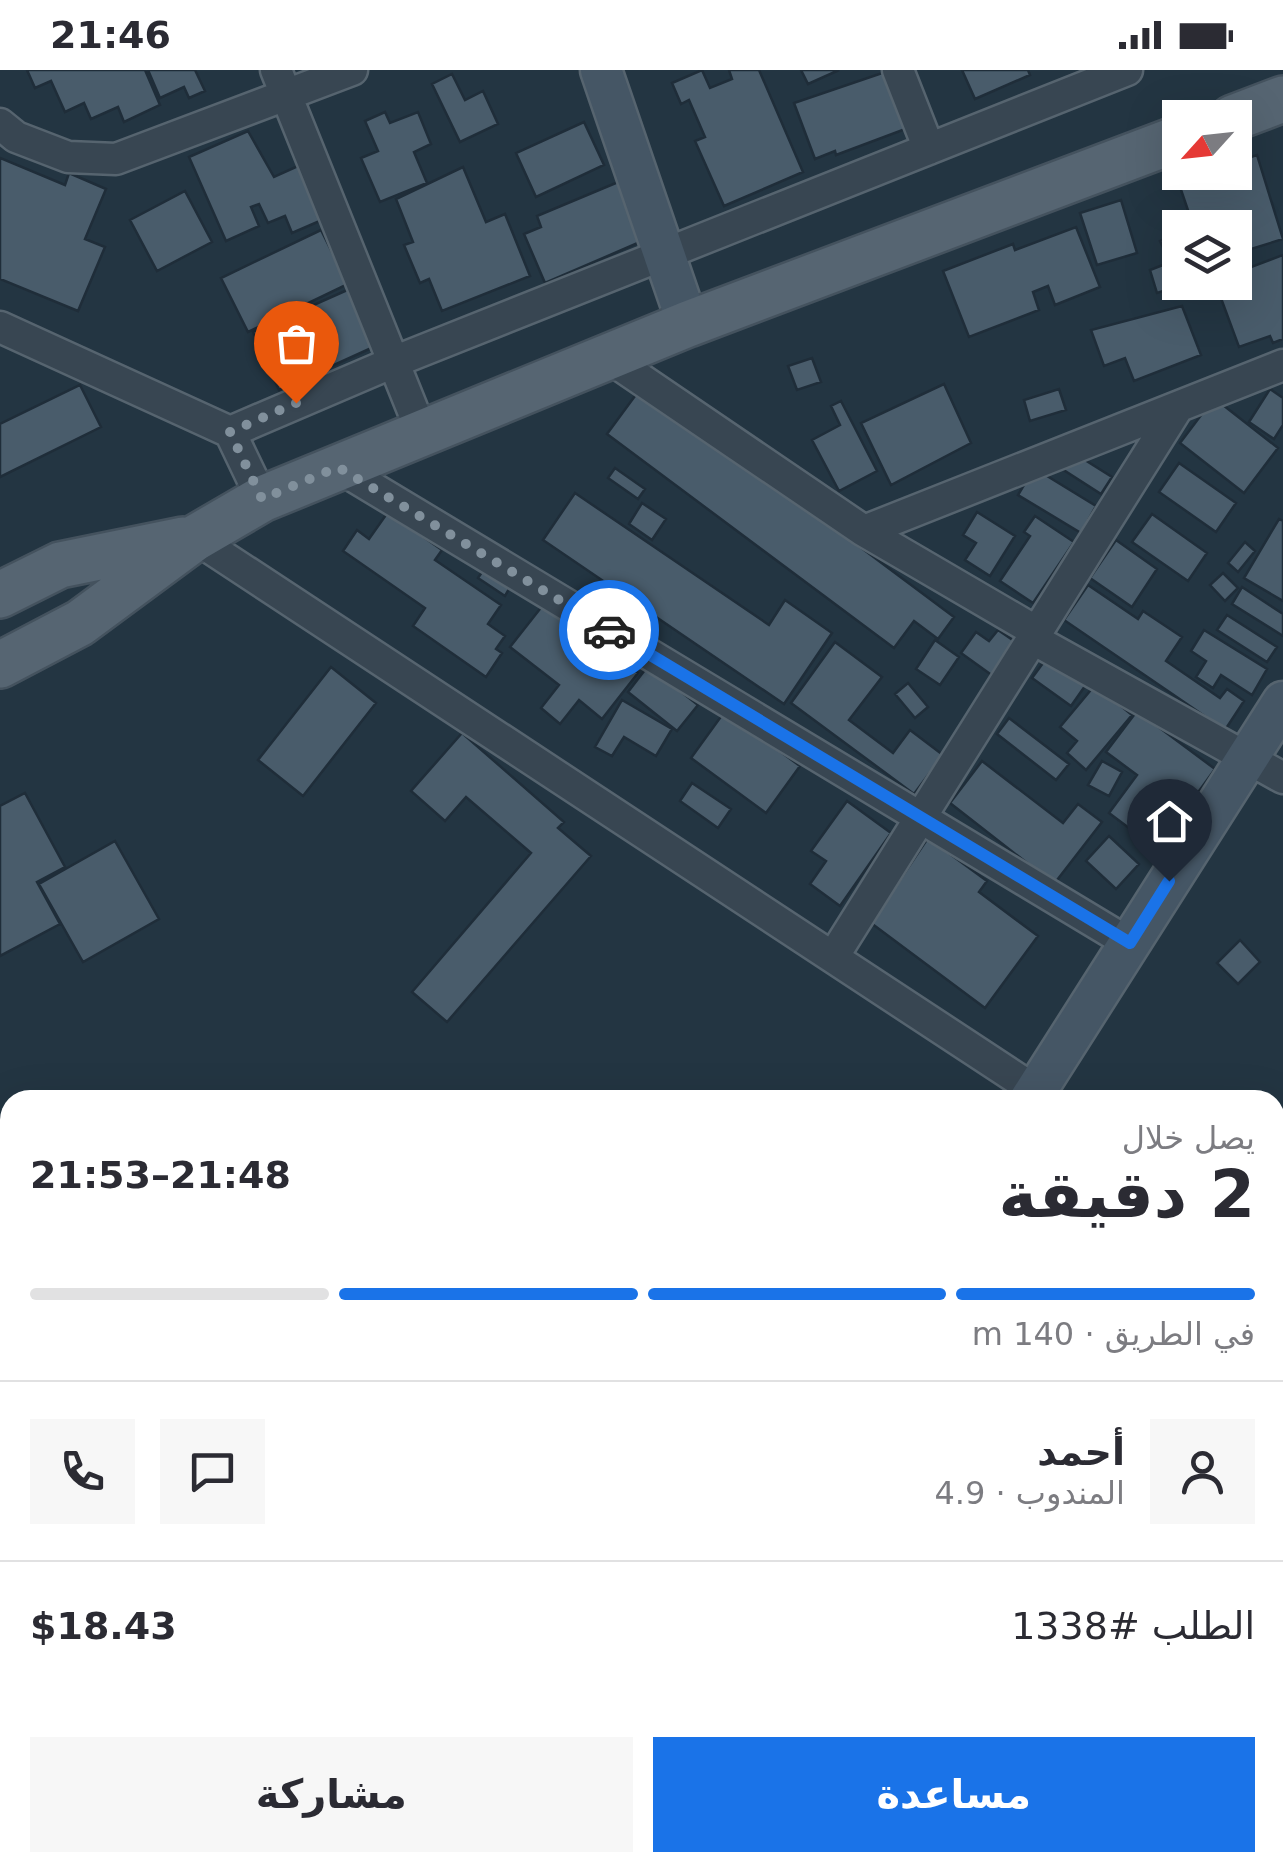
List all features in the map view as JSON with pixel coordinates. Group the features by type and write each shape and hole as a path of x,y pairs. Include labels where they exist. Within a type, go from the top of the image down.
{"main road":[{"path":"601,70 688,324"},
{"path":"1252,110 1283,98"},
{"path":"0,665 80,623 195,538 262,499 688,324 1162,145"},
{"path":"0,595 60,564 195,538"},
{"path":"1036,1090 1283,702"}],"street":[{"path":"0,124 16,137 68,157 116,158 281,82 352,70"},
{"path":"898,70 929,149"},
{"path":"230,432 396,361 1127,70"},
{"path":"281,82 422,433"},
{"path":"0,327 230,432 262,499"},
{"path":"608,357 864,531 1035,636 1283,778"},
{"path":"864,531 1283,365"},
{"path":"833,957 1178,407"},
{"path":"338,467 1130,943"},
{"path":"195,538 833,957 1026,1090"}],"building":[{"path":"27,70 145,70 160,105 124,122 118,107 91,119 84,103 65,112 51,81 35,88"},
{"path":"148,70 195,70 205,91 189,98 184,87 160,98"},
{"path":"702,70 710,88 732,79 729,70 759,70 803,172 724,206 695,141 705,137 689,100 681,104 672,83"},
{"path":"801,70 839,70 808,84"},
{"path":"891,70 916,125 815,159 794,103"},
{"path":"962,70 1028,70 1030,75 975,99"},
{"path":"452,74 465,100 483,91 498,124 460,142 432,84"},
{"path":"385,112 390,123 418,112 431,144 414,152 427,183 380,202 361,158 378,151 365,121"},
{"path":"584,122 604,165 536,197 516,153"},
{"path":"248,131 274,177 298,166 322,220 292,233 285,216 268,223 259,204 251,207 259,226 226,241 189,157"},
{"path":"1257,155 1283,239 1252,249 1252,210 1188,210 1181,190 1252,190 1252,157"},
{"path":"0,158 65,185 69,173 106,189 85,239 105,247 78,311 0,279"},
{"path":"463,167 486,222 505,214 530,276 442,311 429,279 420,283 404,245 413,242 396,199"},
{"path":"623,180 647,239 545,283 524,234 541,227 537,216"},
{"path":"185,191 212,242 157,271 130,220"},
{"path":"1121,200 1137,253 1097,265 1080,213"},
{"path":"1076,227 1100,287 1055,305 1048,286 1033,292 1039,310 969,337 943,271 1013,244 1015,250"},
{"path":"321,230 348,284 248,332 221,278"},
{"path":"1283,255 1283,339 1273,343 1270,336 1239,347 1222,300 1252,300 1252,267"},
{"path":"1162,265 1162,291 1157,293 1150,270"},
{"path":"354,287 378,345 279,390 253,332"},
{"path":"1182,306 1201,355 1134,381 1125,358 1104,366 1091,330"},
{"path":"812,358 821,382 797,390 788,366"},
{"path":"944,384 971,443 891,485 861,423"},
{"path":"80,385 101,427 0,477 0,424"},
{"path":"643,385 954,617 938,639 914,621 894,648 607,434"},
{"path":"1059,389 1066,410 1030,421 1024,400"},
{"path":"1270,389 1283,398 1283,425 1274,439 1249,422"},
{"path":"1214,398 1278,448 1244,493 1180,443"},
{"path":"841,401 877,471 839,491 812,440 840,425 831,406"},
{"path":"1069,450 1112,477 1101,494 1059,467"},
{"path":"1179,463 1236,503 1216,532 1159,492"},
{"path":"615,468 645,489 638,499 608,478"},
{"path":"1034,468 1096,506 1081,533 1018,495"},
{"path":"575,493 769,625 785,600 832,633 784,704 543,540"},
{"path":"642,503 666,519 652,540 629,524"},
{"path":"388,512 442,550 435,560 501,605 488,624 505,636 496,649 502,653 486,677 413,626 425,608 343,551 357,530 369,539"},
{"path":"977,512 1015,536 990,576 965,560 976,543 963,535"},
{"path":"1152,514 1207,553 1188,581 1132,542"},
{"path":"1035,516 1074,542 1033,603 1000,581 1030,536 1024,532"},
{"path":"1279,519 1283,521 1283,601 1244,578"},
{"path":"1116,540 1157,569 1132,607 1090,578"},
{"path":"1245,542 1255,551 1238,572 1228,563"},
{"path":"490,560 516,577 505,596 478,578"},
{"path":"1223,573 1238,588 1225,601 1210,585"},
{"path":"1088,585 1138,619 1143,611 1182,637 1166,661 1220,698 1227,689 1244,701 1225,730 1064,620"},
{"path":"1242,587 1283,614 1283,636 1232,604"},
{"path":"547,600 638,673 602,719 579,700 560,724 541,708 559,685 510,647"},
{"path":"1227,615 1277,647 1267,662 1217,630"},
{"path":"998,630 1017,643 993,676 961,653 976,632 989,641"},
{"path":"1204,630 1267,669 1252,695 1221,675 1213,688 1196,677 1206,661 1191,651"},
{"path":"935,640 959,657 940,685 916,669"},
{"path":"835,642 882,677 849,720 893,753 910,730 943,755 914,794 791,703"},
{"path":"1046,659 1085,686 1071,706 1032,678"},
{"path":"648,666 698,705 677,731 628,692"},
{"path":"331,667 376,703 303,796 258,760"},
{"path":"908,683 928,707 915,718 895,694"},
{"path":"1095,685 1132,715 1086,770 1067,753 1077,741 1060,727"},
{"path":"622,700 672,729 656,756 624,737 612,756 595,747"},
{"path":"725,711 800,766 766,813 691,758"},
{"path":"1137,711 1215,769 1157,849 1109,813 1137,775 1106,752"},
{"path":"1009,718 1069,764 1056,780 997,734"},
{"path":"462,733 564,822 558,828 591,856 447,1022 412,992 531,853 466,797 445,821 411,791"},
{"path":"982,761 1063,823 1078,804 1102,822 1054,884 950,803"},
{"path":"1102,761 1122,772 1109,796 1088,785"},
{"path":"692,783 731,809 718,828 680,801"},
{"path":"25,793 65,867 37,882 60,924 0,956 0,806"},
{"path":"847,801 891,833 840,906 810,884 826,861 811,851"},
{"path":"1109,836 1139,864 1116,889 1086,861"},
{"path":"928,838 987,881 979,892 1038,936 985,1008 871,923"},
{"path":"115,841 159,919 83,962 39,884"},
{"path":"1240,940 1260,962 1238,984 1217,963"}],"way so far":[{"path":"296,403 230,432 262,499 338,467 609,630"}],"route":[{"path":"609,630 1130,943 1169,881"}]}
